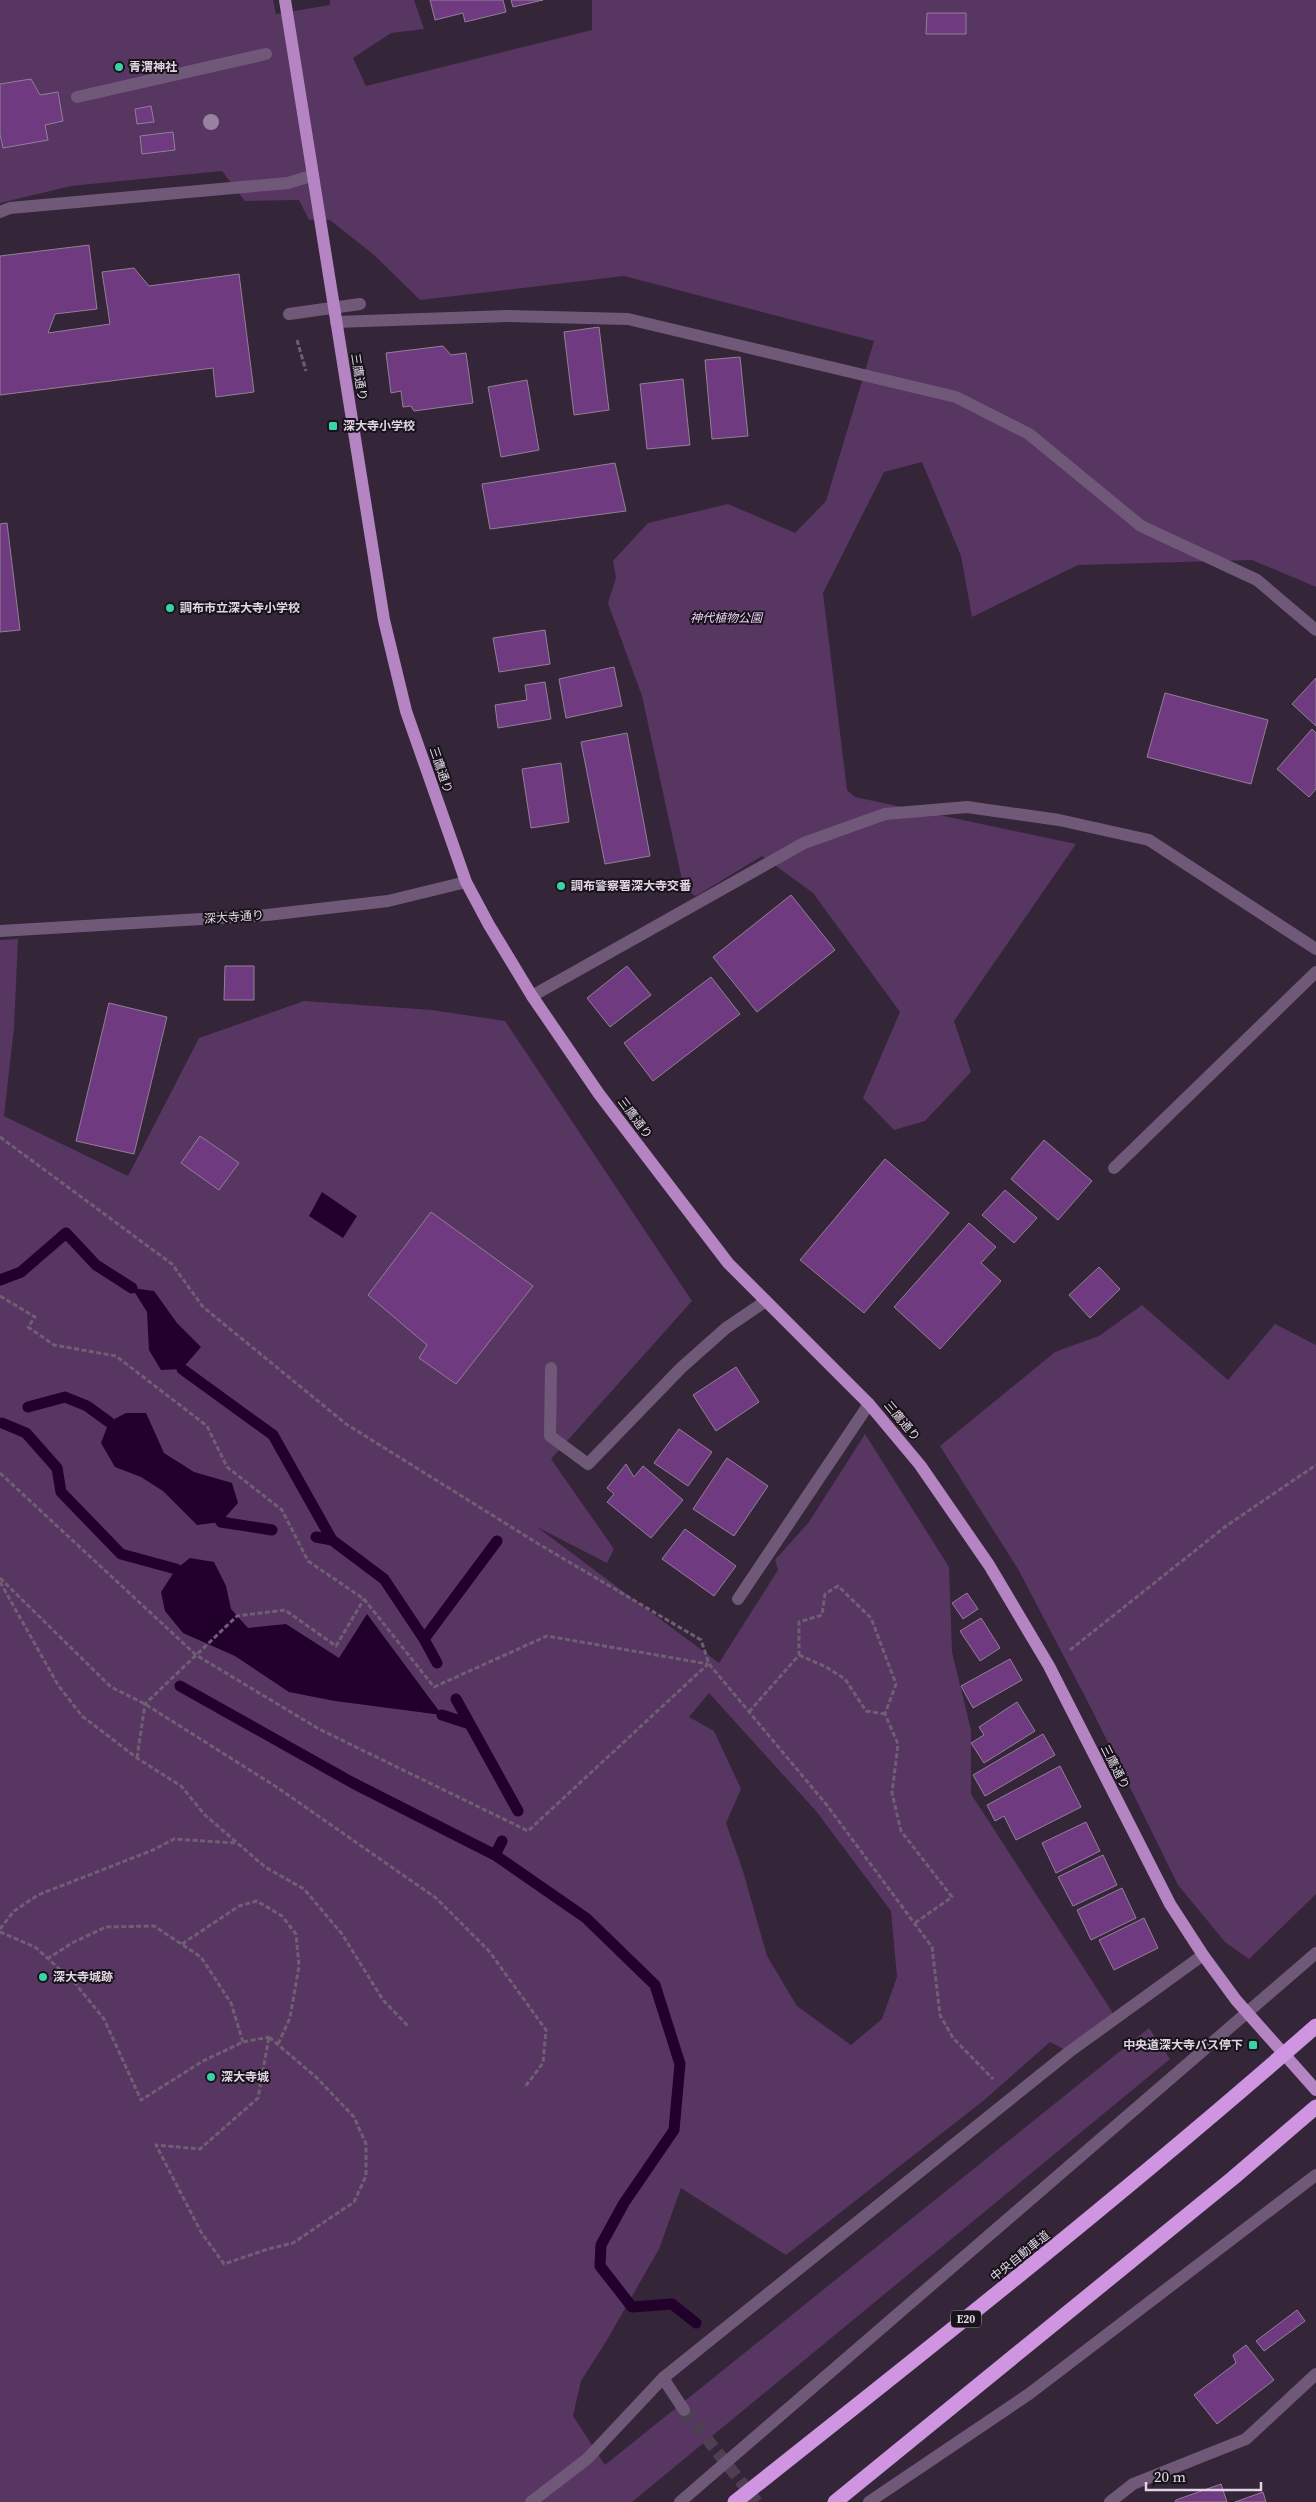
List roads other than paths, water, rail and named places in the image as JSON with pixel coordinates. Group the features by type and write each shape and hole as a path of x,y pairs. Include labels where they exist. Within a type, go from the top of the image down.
{"highway":[{"name":"中央自動車道","path":"735,2502 988,2302 1194,2133 1316,2026"},
{"path":"835,2502 1233,2178 1316,2107"}],"main road":[{"name":"三鷹通り","path":"285,0 311,176 384,620 409,720 466,882 488,925 532,996 599,1094 728,1263 869,1404 920,1465 990,1565 1049,1666 1170,1904 1203,1956 1236,2000 1316,2090"}],"street":[{"path":"76,96 266,54"},
{"path":"0,212 10,208 288,183 311,176"},
{"path":"289,314 360,304"},
{"path":"336,322 508,316 628,319 956,397 1029,434 1141,526 1257,580 1316,630"},
{"path":"532,996 804,843 885,814 968,807 1059,820 1149,840 1316,949"},
{"name":"深大寺通り","path":"0,931 267,915 388,900 466,882"},
{"path":"1114,1168 1316,972"},
{"path":"551,1368 550,1436 588,1464 681,1368 726,1328 766,1301"},
{"path":"738,1599 869,1404"},
{"path":"680,2502 1158,2092 1316,1953"},
{"path":"531,2502 587,2459 663,2378 1069,2052 1203,1956"},
{"path":"869,2502 1029,2394 1316,2175"},
{"path":"1110,2502 1133,2484 1246,2439 1316,2374"},
{"path":"663,2378 684,2410"}],"waterway":[{"path":"0,1280 21,1272 66,1233 96,1265 132,1288"},
{"path":"182,1369 273,1435 332,1540"},
{"path":"28,1407 65,1397 87,1406 109,1422"},
{"path":"2,1423 26,1433 57,1468 61,1492 121,1554 176,1569"},
{"path":"221,1522 272,1530"},
{"path":"316,1537 332,1540 384,1579 424,1639 437,1663"},
{"path":"424,1639 497,1541"},
{"path":"180,1686 353,1783 495,1855 586,1918 655,1985 680,2064 674,2130 624,2203 601,2245 600,2266 632,2307 672,2304 696,2323"},
{"path":"456,1699 518,1811"},
{"path":"442,1715 470,1724"},
{"path":"495,1855 502,1841"}],"tunnel":[{"path":"684,2410 757,2502"}],"place":[{"name":"青渭神社","path":"119,67"},
{"name":"深大寺小学校","path":"333,426"},
{"name":"調布市立深大寺小学校","path":"170,608"},
{"name":"調布警察署深大寺交番","path":"561,886"},
{"name":"深大寺城跡","path":"43,1977"},
{"name":"中央道深大寺バス停下","path":"1253,2045"},
{"name":"深大寺城","path":"211,2077"}],"park label":[{"name":"神代植物公園","path":"726,618"}]}
